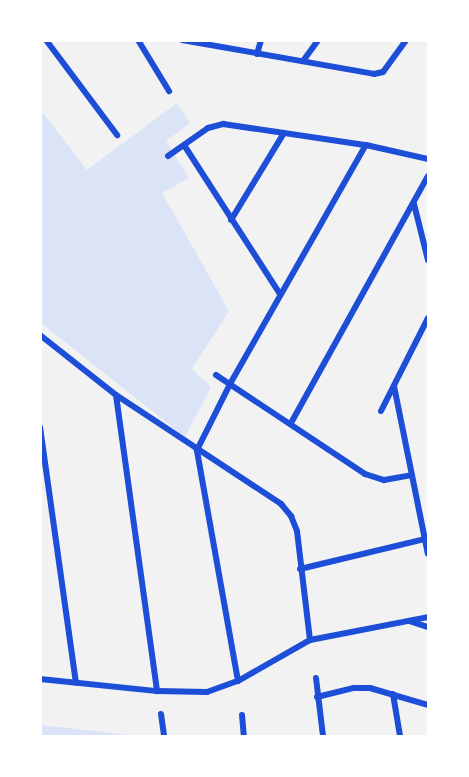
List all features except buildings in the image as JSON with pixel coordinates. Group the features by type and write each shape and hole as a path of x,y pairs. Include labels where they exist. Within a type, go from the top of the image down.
{"street":[{"path":"46,40 117,135"},
{"path":"138,40 169,91"},
{"path":"257,54 261,40"},
{"path":"303,61 318,40"},
{"path":"183,41 377,74 383,72 406,40"},
{"path":"168,156 214,125 366,145 429,159"},
{"path":"231,220 284,133"},
{"path":"238,681 197,450 230,384 366,145"},
{"path":"184,146 280,294"},
{"path":"291,423 429,176"},
{"path":"414,204 429,260"},
{"path":"381,411 429,318"},
{"path":"40,335 116,395 281,504 291,516 297,531 310,640"},
{"path":"216,375 376,480 412,475"},
{"path":"394,386 429,554"},
{"path":"116,395 158,692"},
{"path":"40,427 76,682"},
{"path":"300,569 425,539"},
{"path":"40,680 158,692 207,692 238,681 310,640 429,616"},
{"path":"408,621 429,627"},
{"path":"316,678 323,736"},
{"path":"317,697 354,688 393,694 429,705"},
{"path":"393,694 400,736"},
{"path":"161,714 164,736"},
{"path":"242,716 244,736"}],"shaded area":[{"path":"177,103 190,123 166,141 189,178 162,193 229,311 192,369 211,387 185,437 41,323 40,109 87,170"},
{"path":"41,725 138,736 41,736"}]}
